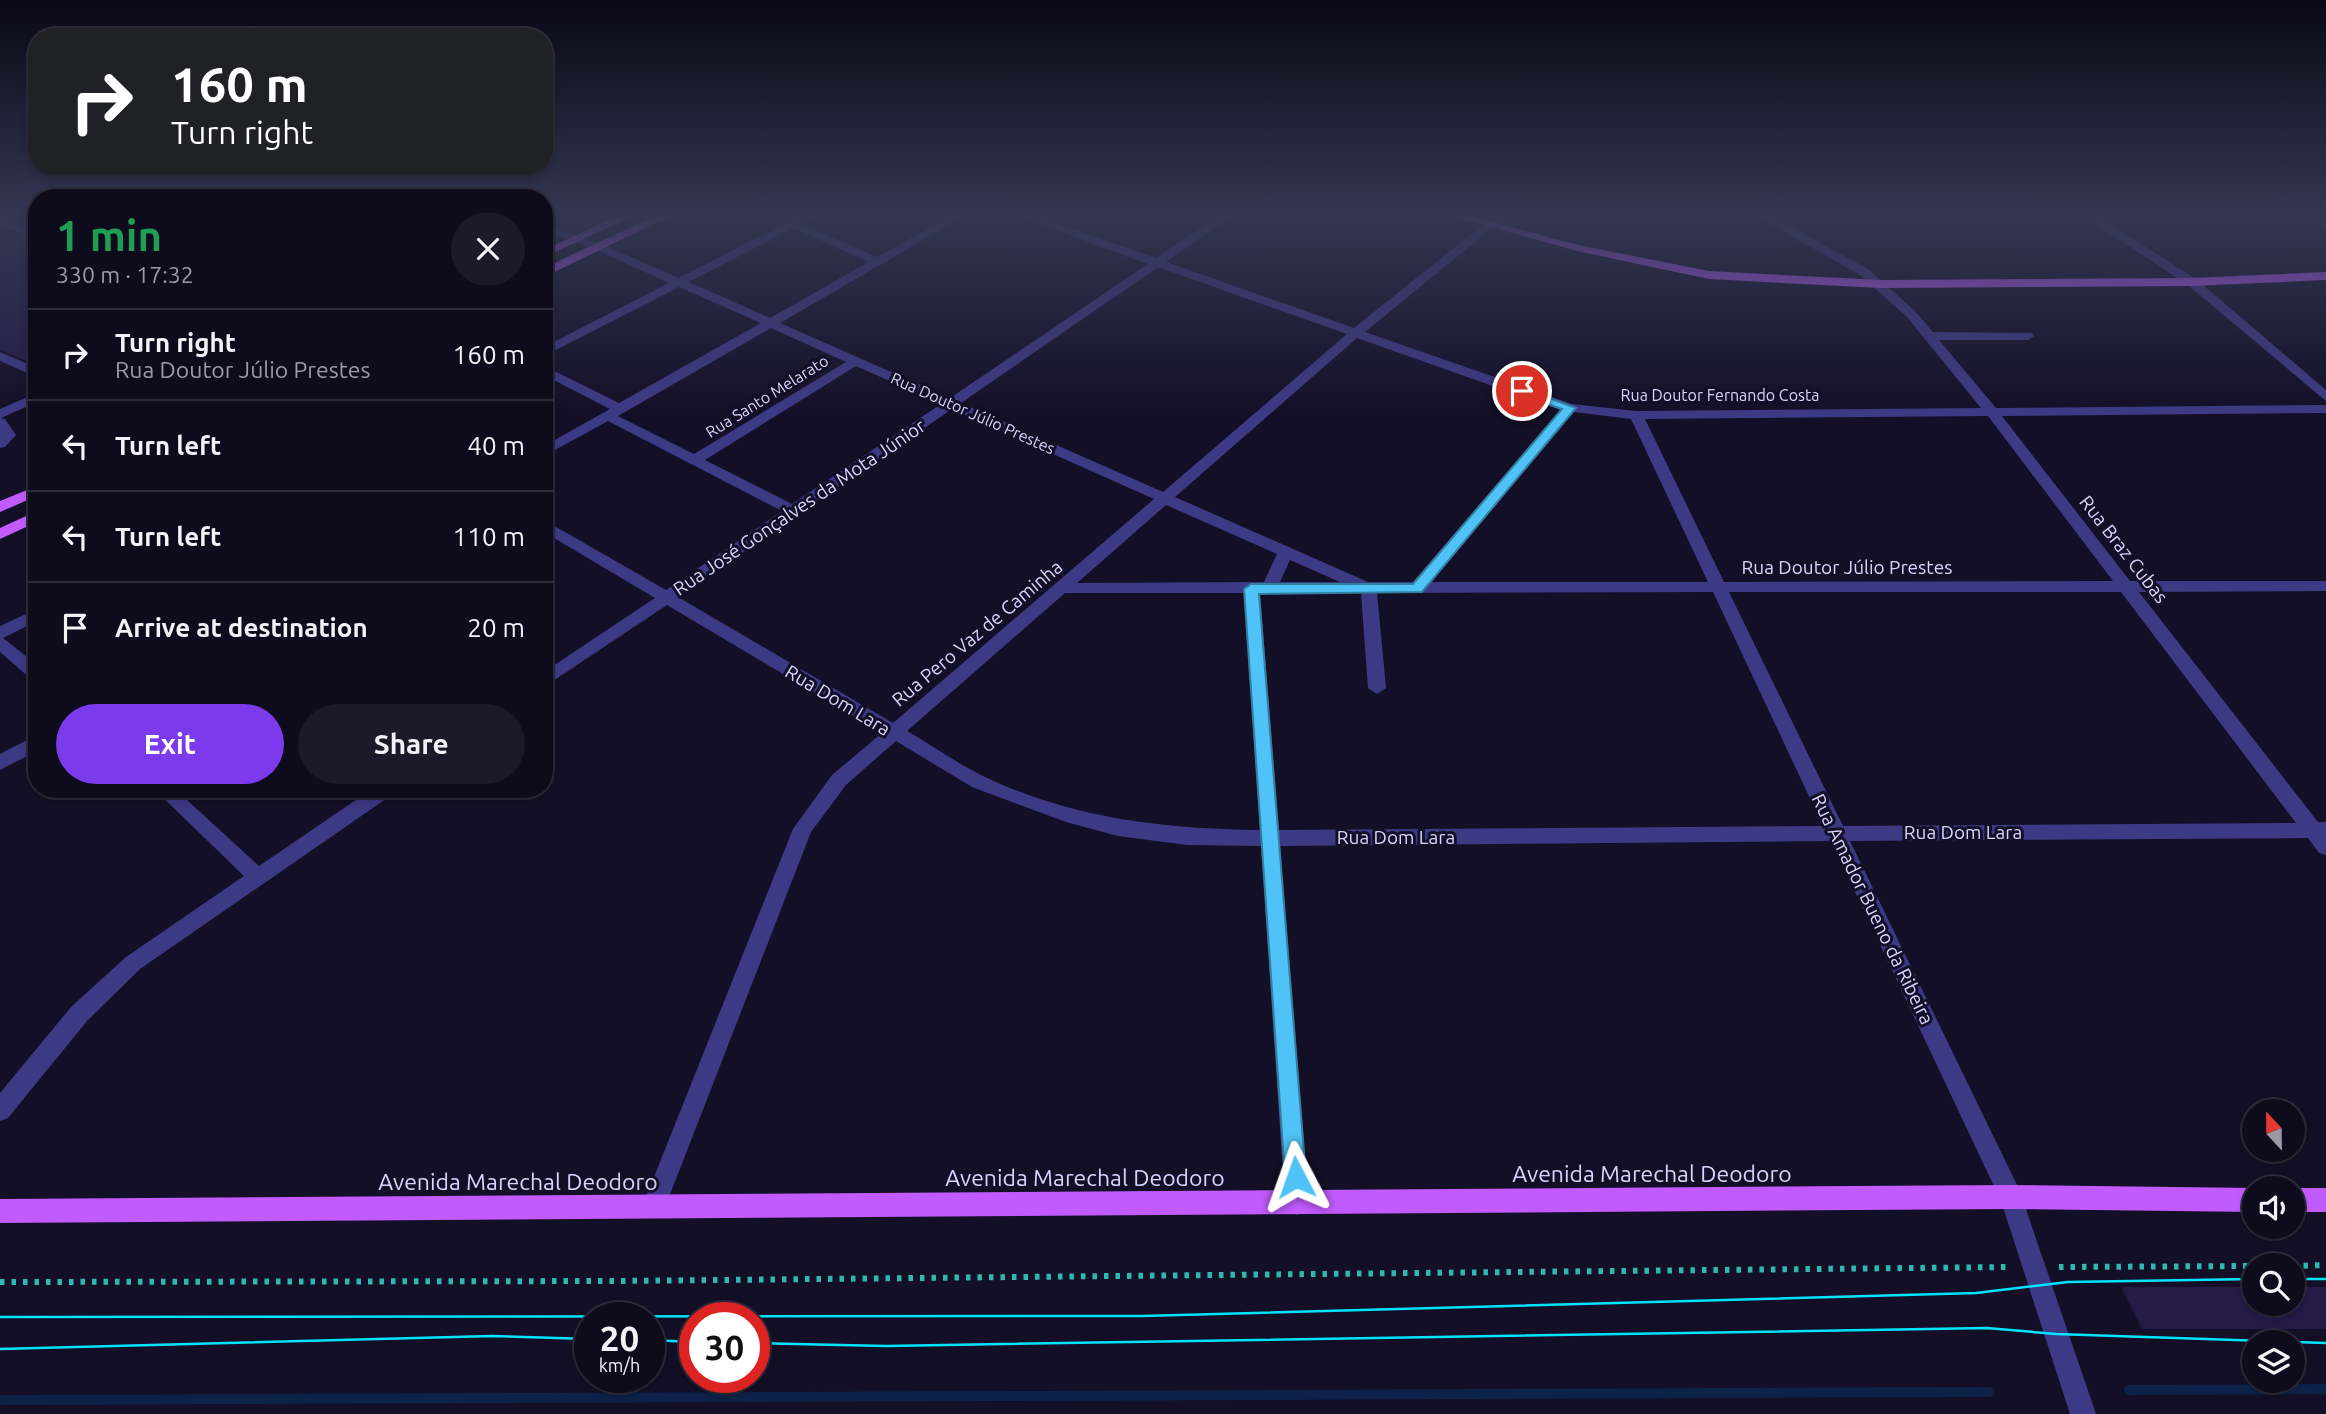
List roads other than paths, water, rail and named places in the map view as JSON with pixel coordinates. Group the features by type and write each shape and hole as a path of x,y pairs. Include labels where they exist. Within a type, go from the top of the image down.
{"main road":[{"path":"1823,281 1880,284 2215,281"},
{"path":"0,508 28,494"},
{"path":"0,534 28,520"},
{"name":"Avenida Marechal Deodoro","path":"0,1211 2011,1198 2242,1200"},
{"path":"2305,1200 2326,1200"}],"street":[{"name":"Rua Doutor Júlio Prestes","path":"674,281 1368,589"},
{"path":"553,347 682,281"},
{"path":"553,447 844,281"},
{"name":"Rua José Gonçalves da Mota Júnior","path":"553,675 1131,281"},
{"name":"Rua Doutor Fernando Costa","path":"1207,281 1570,408 1636,415 2326,409"},
{"name":"Rua Pero Vaz de Caminha","path":"654,1207 803,829 839,780 1354,334 1419,281"},
{"name":"Rua Braz Cubas","path":"1876,281 1897,299 1991,411 2320,830 2326,847"},
{"path":"2192,282 2326,397"},
{"path":"1928,336 2028,336"},
{"path":"0,356 28,369"},
{"name":"Rua Santo Melarato","path":"695,460 856,361"},
{"path":"553,376 695,460 794,511"},
{"path":"0,414 28,402"},
{"path":"1417,588 1570,408"},
{"name":"Rua Amador Bueno da Ribeira","path":"1636,415 2011,1198 2038,1267 2056,1334 2083,1414"},
{"path":"0,422 9,435 0,444"},
{"name":"Rua Dom Lara","path":"553,530 979,782 1066,816 1118,828 1187,837 1271,838 2320,830"},
{"path":"1286,552 1260,589 1271,838 1297,1203"},
{"name":"Rua Doutor Júlio Prestes","path":"1061,588 2326,586"},
{"path":"1368,589 1377,688"},
{"path":"0,633 28,619"},
{"path":"0,643 28,668"},
{"path":"0,762 28,747"},
{"path":"173,798 258,877"},
{"path":"0,1110 103,989 133,963 373,798"}],"waterway":[{"path":"2129,1390 2326,1389"},
{"path":"0,1400 1989,1392"}],"tram line":[{"path":"0,1317 1143,1316 1976,1293 2068,1282 2242,1279"},
{"path":"2305,1279 2326,1279"},
{"path":"770,1343 886,1346 1987,1328 2056,1334 2326,1343"},
{"path":"0,1349 492,1336 574,1339"},
{"path":"665,1341 679,1341"}]}
